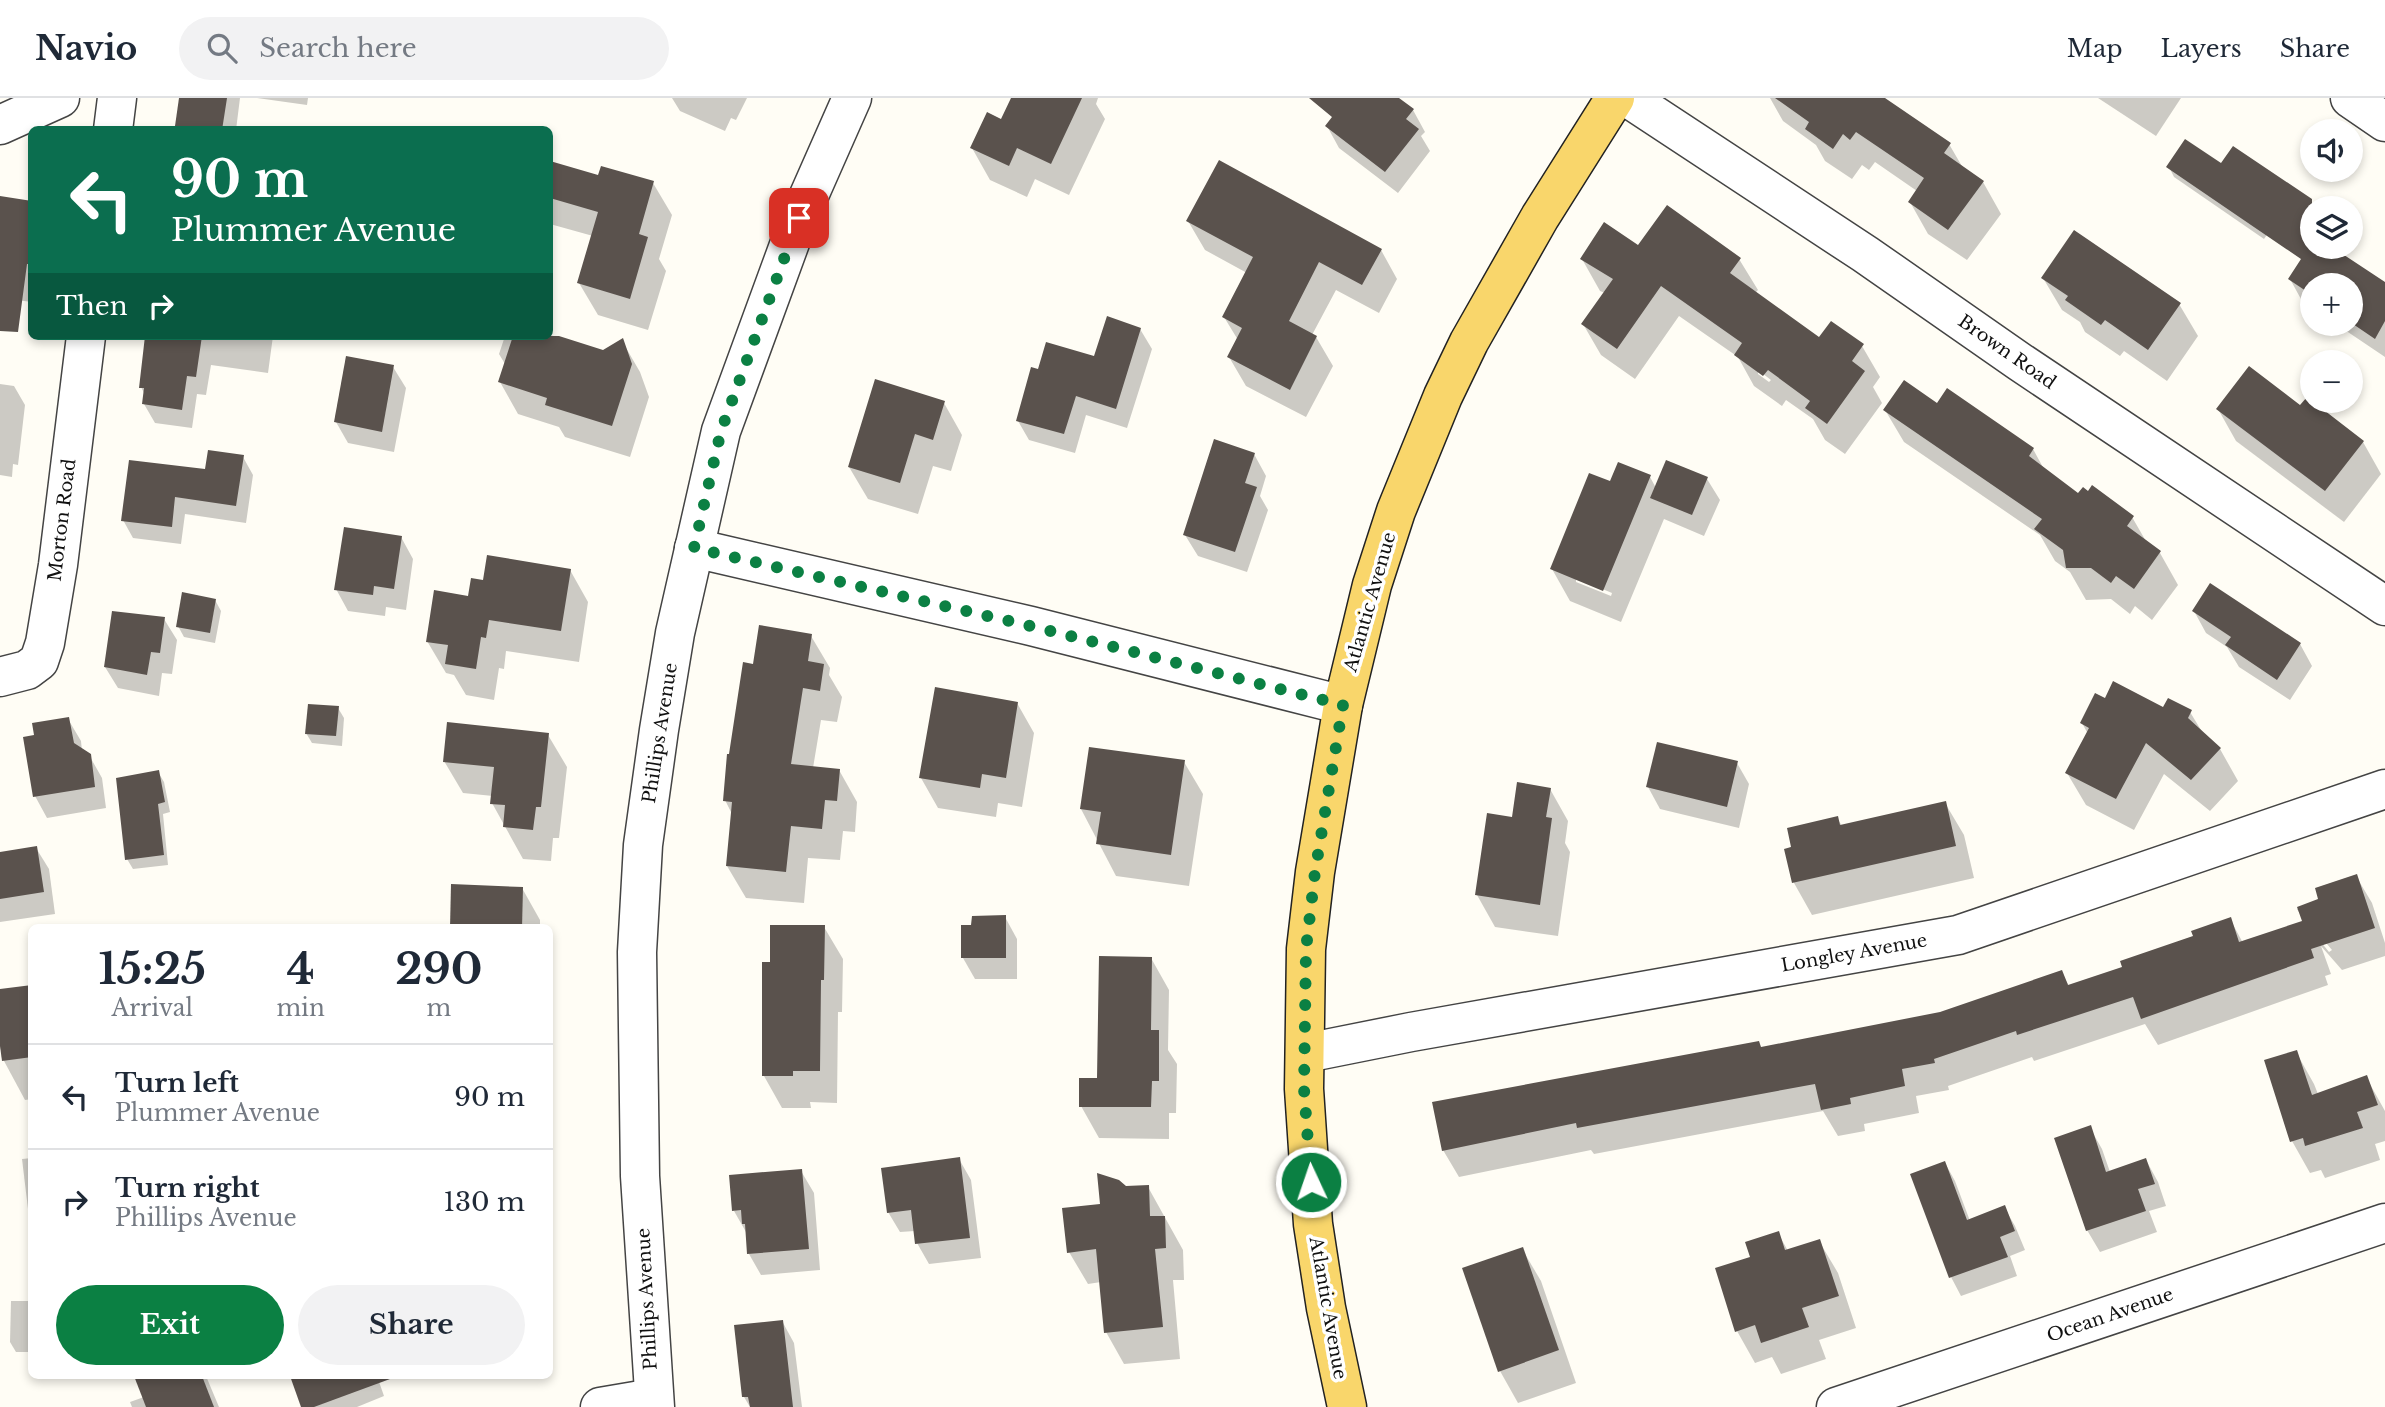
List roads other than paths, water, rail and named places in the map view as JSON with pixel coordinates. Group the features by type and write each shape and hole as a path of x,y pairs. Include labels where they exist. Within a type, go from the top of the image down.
{"main road":[{"name":"Atlantic Avenue","path":"1347,1407 1326,1308 1313,1224 1304,1089 1306,949 1315,872 1343,705 1372,585 1396,511 1443,397 1469,342 1540,217 1615,98"}],"street":[{"path":"0,125 60,98"},
{"path":"114,126 117,98"},
{"name":"Phillips Avenue","path":"600,1407 654,1403 640,1176 637,952 643,845 676,633 721,431 799,218 852,98"},
{"name":"Brown Road","path":"1628,98 1854,246 2020,362 2385,606"},
{"path":"2350,98 2385,122"},
{"name":"Morton Road","path":"0,677 27,670 39,661 45,643 58,565 86,340"},
{"path":"694,548 1031,626 1343,705"},
{"name":"Longley Avenue","path":"1306,1053 1958,935 2385,789"},
{"name":"Ocean Avenue","path":"1836,1407 2385,1223"}]}
